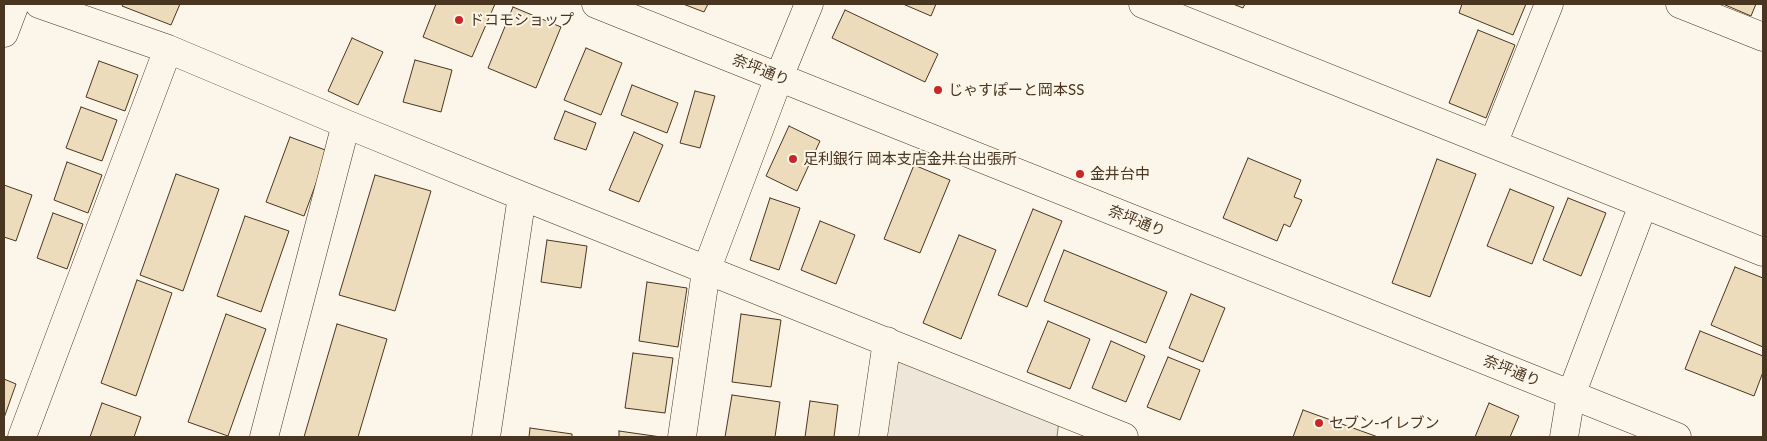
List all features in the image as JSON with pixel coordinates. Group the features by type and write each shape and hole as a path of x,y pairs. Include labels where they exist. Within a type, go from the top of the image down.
{"street":[{"path":"4,33 15,4"},
{"path":"39,4 168,49 522,196 886,341 1068,426 1124,437"},
{"name":"奈坪通り","path":"596,4 1677,437"},
{"path":"682,437 706,270 810,4"},
{"path":"1144,4 1763,252"},
{"path":"1493,144 1549,4"},
{"path":"1680,4 1763,37"},
{"path":"22,437 168,49"},
{"path":"264,437 346,124"},
{"path":"486,437 522,196"},
{"path":"1564,437 1571,395 1643,205"},
{"path":"873,437 886,341"}],"shaded area":[{"path":"894,354 1059,420 1057,437 883,437"}],"building":[{"path":"123,4 180,4 171,25 122,6"},
{"name":"ドコモショップ","path":"436,4 495,4 472,57 423,37"},
{"path":"683,4 708,4 704,12"},
{"path":"903,4 936,4 931,16"},
{"path":"1233,4 1245,4 1243,8"},
{"path":"1462,4 1526,4 1513,35 1459,13"},
{"path":"1723,4 1756,4 1751,16"},
{"path":"513,7 561,27 536,88 488,68"},
{"path":"845,10 938,54 925,82 832,38"},
{"path":"1478,30 1515,45 1486,118 1449,103"},
{"path":"352,38 383,52 358,105 328,91"},
{"path":"586,48 622,63 601,115 564,100"},
{"path":"415,60 452,70 441,112 403,102"},
{"path":"99,61 138,75 125,111 86,97"},
{"path":"632,85 678,103 667,133 621,115"},
{"path":"695,91 715,96 700,148 680,143"},
{"path":"81,107 117,120 102,161 66,148"},
{"path":"565,111 596,123 586,150 554,139"},
{"name":"足利銀行 岡本支店金井台出張所","path":"789,126 820,141 797,191 766,176"},
{"path":"634,132 663,145 639,202 609,190"},
{"path":"290,137 328,151 304,216 266,202"},
{"path":"1248,158 1301,180 1294,197 1302,200 1290,227 1284,224 1277,241 1223,218"},
{"path":"1437,159 1476,174 1430,297 1392,283"},
{"path":"67,162 102,175 88,213 54,200"},
{"path":"914,165 950,180 920,253 884,239"},
{"path":"176,174 219,189 183,291 140,275"},
{"path":"375,175 431,191 395,311 339,295"},
{"path":"4,185 32,195 16,241 4,237"},
{"path":"1510,189 1554,207 1532,264 1487,246"},
{"path":"770,198 800,208 779,270 750,260"},
{"path":"1568,198 1606,213 1581,276 1543,260"},
{"path":"1033,209 1062,221 1027,307 998,295"},
{"path":"53,213 83,224 67,269 37,258"},
{"path":"245,216 289,231 261,312 217,296"},
{"path":"820,221 855,235 836,284 801,270"},
{"path":"959,235 996,250 961,339 923,323"},
{"path":"547,240 587,246 581,288 541,282"},
{"path":"1064,250 1167,292 1146,343 1044,301"},
{"path":"1735,267 1763,278 1763,347 1711,325"},
{"path":"137,280 172,293 136,396 101,383"},
{"path":"647,282 687,288 678,347 639,341"},
{"path":"1191,294 1225,308 1203,362 1169,348"},
{"path":"226,314 266,329 228,436 188,422"},
{"path":"741,314 781,320 771,387 732,382"},
{"path":"1048,321 1090,339 1070,389 1027,372"},
{"path":"337,324 387,339 358,437 304,437"},
{"path":"1700,331 1763,356 1763,372 1754,396 1685,369"},
{"path":"1111,341 1145,356 1126,402 1092,388"},
{"path":"633,353 673,358 665,413 625,408"},
{"path":"1168,357 1200,370 1180,420 1147,407"},
{"path":"4,379 16,384 4,418"},
{"path":"732,395 780,402 775,437 725,437"},
{"path":"810,401 838,405 834,437 805,437"},
{"path":"102,403 141,417 134,437 90,437"},
{"path":"1489,403 1519,416 1510,437 1475,437"},
{"name":"セブン-イレブン","path":"1303,410 1378,437 1293,437"},
{"path":"530,428 572,434 572,437 529,437"},
{"path":"619,431 661,437 619,437"}],"place":[{"name":"ドコモショップ","path":"459,20"},
{"name":"じゃすぽーと岡本SS","path":"938,90"},
{"name":"足利銀行 岡本支店金井台出張所","path":"793,159"},
{"name":"金井台中","path":"1080,174"},
{"name":"セブン-イレブン","path":"1319,423"}]}
